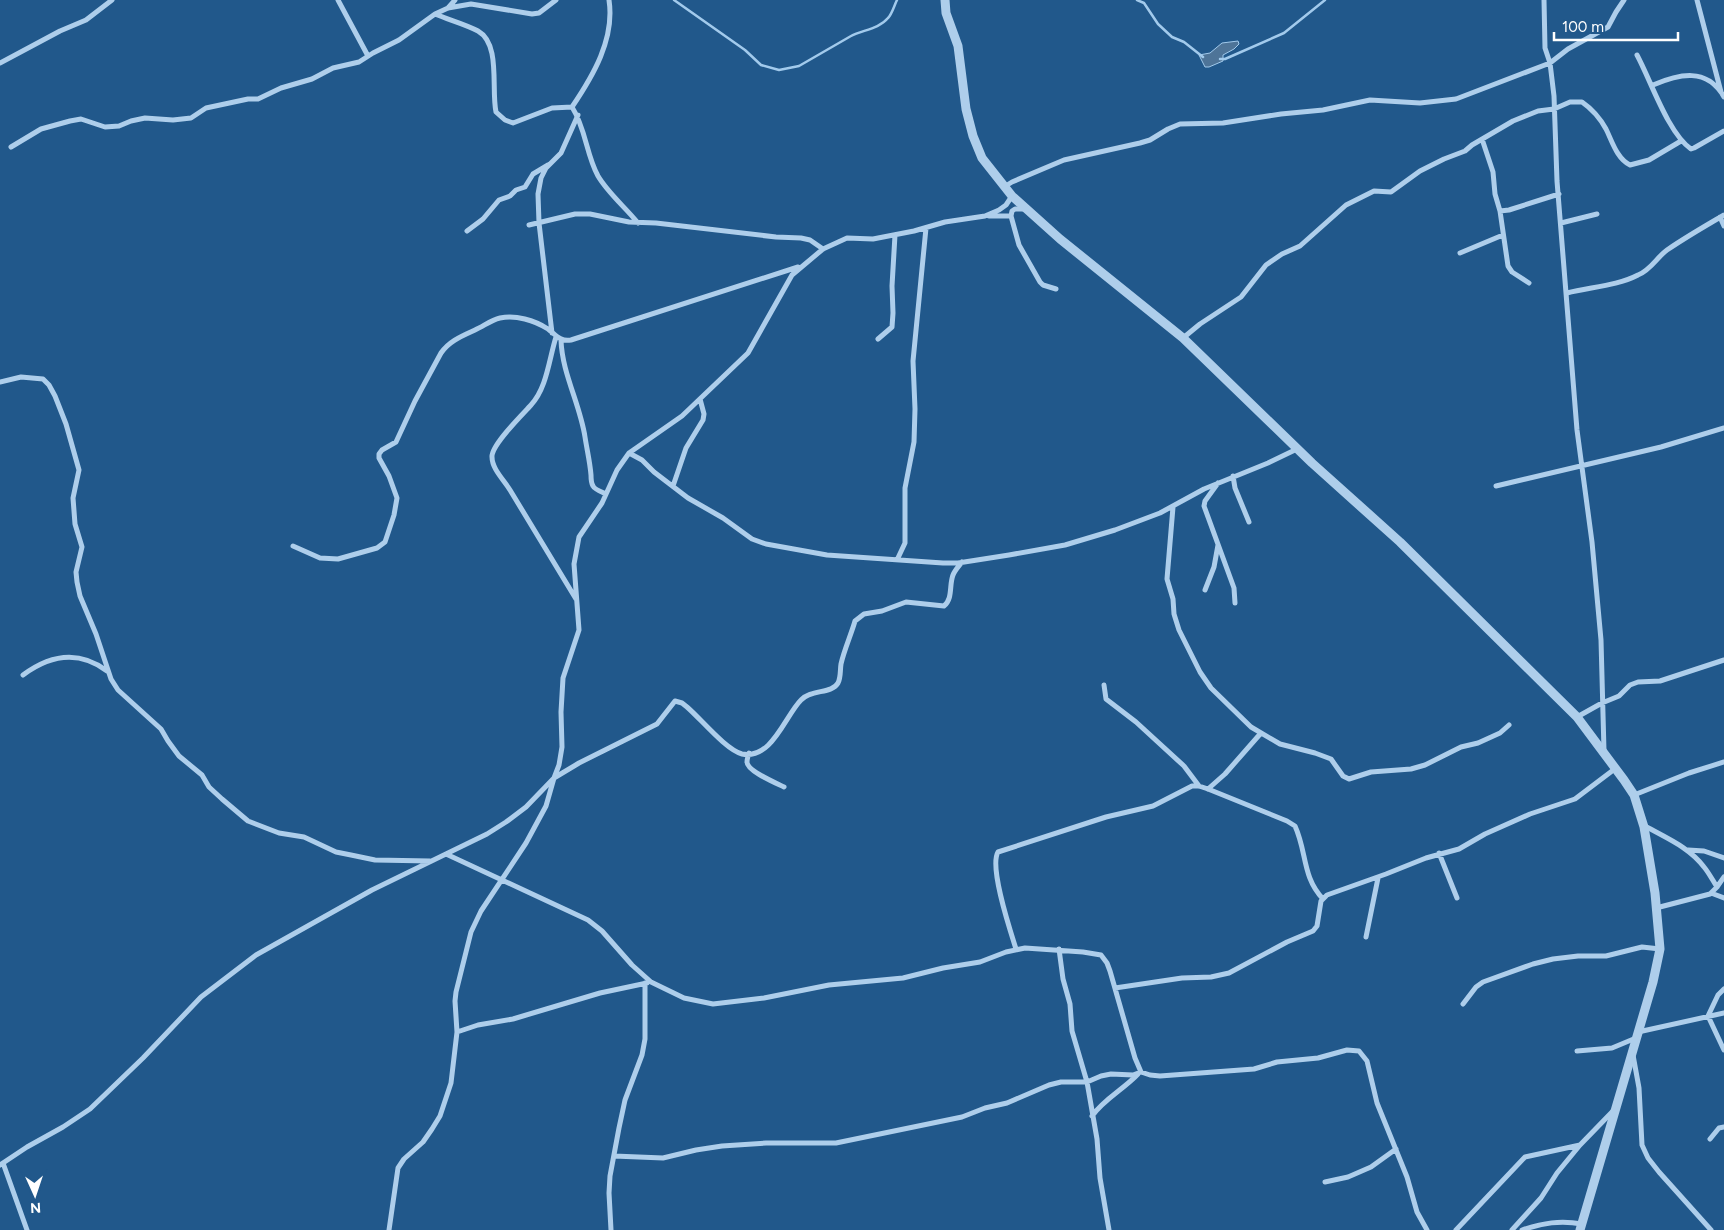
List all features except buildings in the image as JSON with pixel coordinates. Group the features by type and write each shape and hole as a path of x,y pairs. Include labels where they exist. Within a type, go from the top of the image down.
{"street":[{"path":"0,63 60,31 86,20 112,0"},
{"path":"338,0 368,56"},
{"path":"448,8 455,0"},
{"path":"11,147 41,129 75,120 81,119 105,127 118,126 145,118 173,120 191,118 206,108 248,99 258,99 281,88 312,80 333,68 360,62 399,40 435,14 448,8 471,4 532,14 540,13 556,0"},
{"path":"572,107 586,86 601,57 607,36 609,0"},
{"path":"945,0 946,13 958,46 966,109 973,136 982,158 1004,187 1060,239 1183,338 1297,449 1400,542 1577,717 1634,795 1643,825 1656,908 1660,949 1653,982 1581,1227 1567,1221 1553,1222 1522,1230"},
{"path":"1544,0 1545,48 1550,63 1554,109 1577,430 1592,542 1600,640 1604,753"},
{"path":"1004,187 1064,160 1150,140 1180,124 1223,123 1323,110 1370,100 1420,103 1449,101 1550,63 1568,49 1608,28 1624,0"},
{"path":"1697,0 1722,95"},
{"path":"435,14 478,31 487,38 491,49 496,112 504,120 513,122 552,108 572,107"},
{"path":"1637,55 1653,85 1669,122 1681,141 1691,149 1724,131"},
{"path":"1653,85 1673,77 1694,75 1712,84 1722,95"},
{"path":"1183,338 1241,296 1266,265 1282,254 1300,246 1346,205 1374,191 1391,192 1420,171 1444,158 1465,151 1512,121 1538,111 1554,109 1570,102 1582,102 1596,114 1619,155 1630,165 1649,160 1681,141"},
{"path":"572,107 583,128 597,175 638,223"},
{"path":"578,116 561,153 546,168 541,178 538,194 538,222 556,337 585,436 591,464 592,485 595,489 606,494"},
{"path":"1482,140 1493,172 1495,194 1500,211 1509,269 1529,283"},
{"path":"466,231 483,218 499,200 523,188 533,174 552,162"},
{"path":"1500,211 1509,210 1559,194"},
{"path":"985,216 1006,205 1012,196"},
{"path":"1026,208 1015,209 1012,211 1011,216 1019,246 1040,282 1043,285 1056,289"},
{"path":"529,225 575,214 590,214 620,221 801,238 810,240 823,249"},
{"path":"1561,223 1597,214"},
{"path":"389,1230 398,1168 428,1136 440,1116 446,1100 454,1067 457,1032 456,992 471,932 481,911 526,843 546,806 559,765 562,748 560,712 563,678 579,630 574,564 579,538 591,521 617,470 629,453 682,416 748,353 792,275 823,249 847,238 873,239 945,222 985,216 1011,216"},
{"path":"1567,294 1638,276 1666,251 1722,216 1724,226"},
{"path":"898,560 905,543 905,488 914,442 913,361 926,228"},
{"path":"878,339 892,327 895,235"},
{"path":"1460,253 1503,235"},
{"path":"293,546 320,558 332,559 344,558 377,548 385,542 394,515 397,498 389,476 379,458 379,454 382,450 396,442 414,401 445,346 492,320 510,317 529,320 556,337 571,340 801,266"},
{"path":"556,337 540,392 531,406 512,424 493,451 492,457 499,475 510,490 577,602"},
{"path":"0,382 21,377 43,379 49,384 56,396 71,437 80,470 73,498 75,524 82,547 76,572 77,582 80,596 96,634 108,671 118,690 161,729 179,756 202,775 210,787 248,821 279,833 304,837 336,852 375,860 432,861"},
{"path":"673,486 686,448 703,420 704,414 700,399"},
{"path":"1496,486 1660,447 1724,428"},
{"path":"629,453 642,460 654,472 688,498 723,518 744,534 759,541 827,555 943,563 962,562 1065,544 1115,530 1173,507 1218,482 1268,463 1297,449"},
{"path":"1233,476 1235,488 1248,522"},
{"path":"1218,482 1205,501 1204,506 1234,588 1235,603"},
{"path":"1173,507 1167,579 1179,630 1194,662 1211,688 1242,720 1261,733 1280,744 1331,759 1343,776 1349,779 1371,772 1411,769 1425,765 1461,747 1478,743 1500,733 1509,725"},
{"path":"1206,590 1214,567 1218,545"},
{"path":"27,1230 2,1164 90,1109 143,1058 201,997 256,955 372,890 506,822 526,807 554,778 579,763 657,724 675,702 682,703 687,707 720,740 732,749 743,754 761,750 769,745 802,698 808,694 833,688 838,684 841,663 855,621 859,617 906,602 944,606 950,598 952,576 962,562"},
{"path":"23,675 40,665 67,657 89,660 108,671"},
{"path":"1577,717 1618,696 1630,685 1638,682 1660,681 1724,660"},
{"path":"1104,685 1106,699 1136,722 1184,766 1199,786"},
{"path":"1208,789 1225,774 1261,733"},
{"path":"749,754 747,761 749,767 784,787"},
{"path":"1634,795 1689,773 1724,762"},
{"path":"1115,988 1182,978 1211,977 1229,973 1287,942 1313,931 1317,926 1321,901 1327,896 1439,853 1459,848 1530,814 1575,799 1616,768"},
{"path":"1016,949 1000,891 995,864 995,857 998,852 1106,817 1153,806 1192,786 1208,789 1287,820 1296,826 1308,875 1314,889 1323,899"},
{"path":"1643,825 1676,842 1686,850 1704,866 1717,888"},
{"path":"1686,850 1704,851 1724,858"},
{"path":"1439,853 1457,898"},
{"path":"446,854 588,920 602,931 648,982 684,998 713,1004 764,998 829,985 902,978 943,968 980,962 1016,949 1059,950 1101,955 1107,963 1140,1072"},
{"path":"1656,908 1711,893 1717,888 1724,877"},
{"path":"1366,937 1378,878"},
{"path":"1711,893 1724,898"},
{"path":"1463,1004 1476,987 1483,982 1533,964 1578,956 1606,956 1642,947 1660,949"},
{"path":"1059,950 1063,979 1070,1004 1072,1031 1087,1082 1109,1230"},
{"path":"457,1032 478,1025 514,1020 625,986 648,982"},
{"path":"611,1230 609,1193 614,1156 625,1100 642,1055 645,1039 648,982"},
{"path":"1708,1016 1718,995 1724,989"},
{"path":"1577,1051 1612,1048 1637,1035 1724,1013"},
{"path":"1708,1016 1724,1050"},
{"path":"614,1156 663,1158 722,1146 766,1143 836,1143 962,1117 985,1108 1007,1103 1055,1084 1087,1082 1111,1074 1133,1075 1140,1072 1160,1076 1245,1070 1277,1062 1318,1058 1341,1051 1356,1050 1362,1053 1367,1061 1377,1103 1407,1177 1417,1212 1427,1230"},
{"path":"1632,1050 1638,1088 1642,1145 1645,1152 1659,1172 1711,1230"},
{"path":"1092,1116 1098,1108 1131,1082 1140,1072"},
{"path":"1512,1230 1541,1198 1556,1173 1615,1109"},
{"path":"1710,1139 1719,1128 1724,1127"},
{"path":"1456,1230 1524,1157 1580,1145"},
{"path":"1325,1182 1348,1177 1371,1167 1396,1149"}],"water":[{"path":"1238,41 1239,44 1234,49 1223,55 1223,61 1205,67 1199,55 1210,53 1222,43"}],"waterway":[{"path":"674,0 745,50 761,65 779,70 799,66 851,36 880,25 892,12 897,0"},
{"path":"1137,0 1144,3 1158,24 1172,37 1184,42 1203,57"},
{"path":"1220,59 1225,59 1284,33 1325,0"}]}
